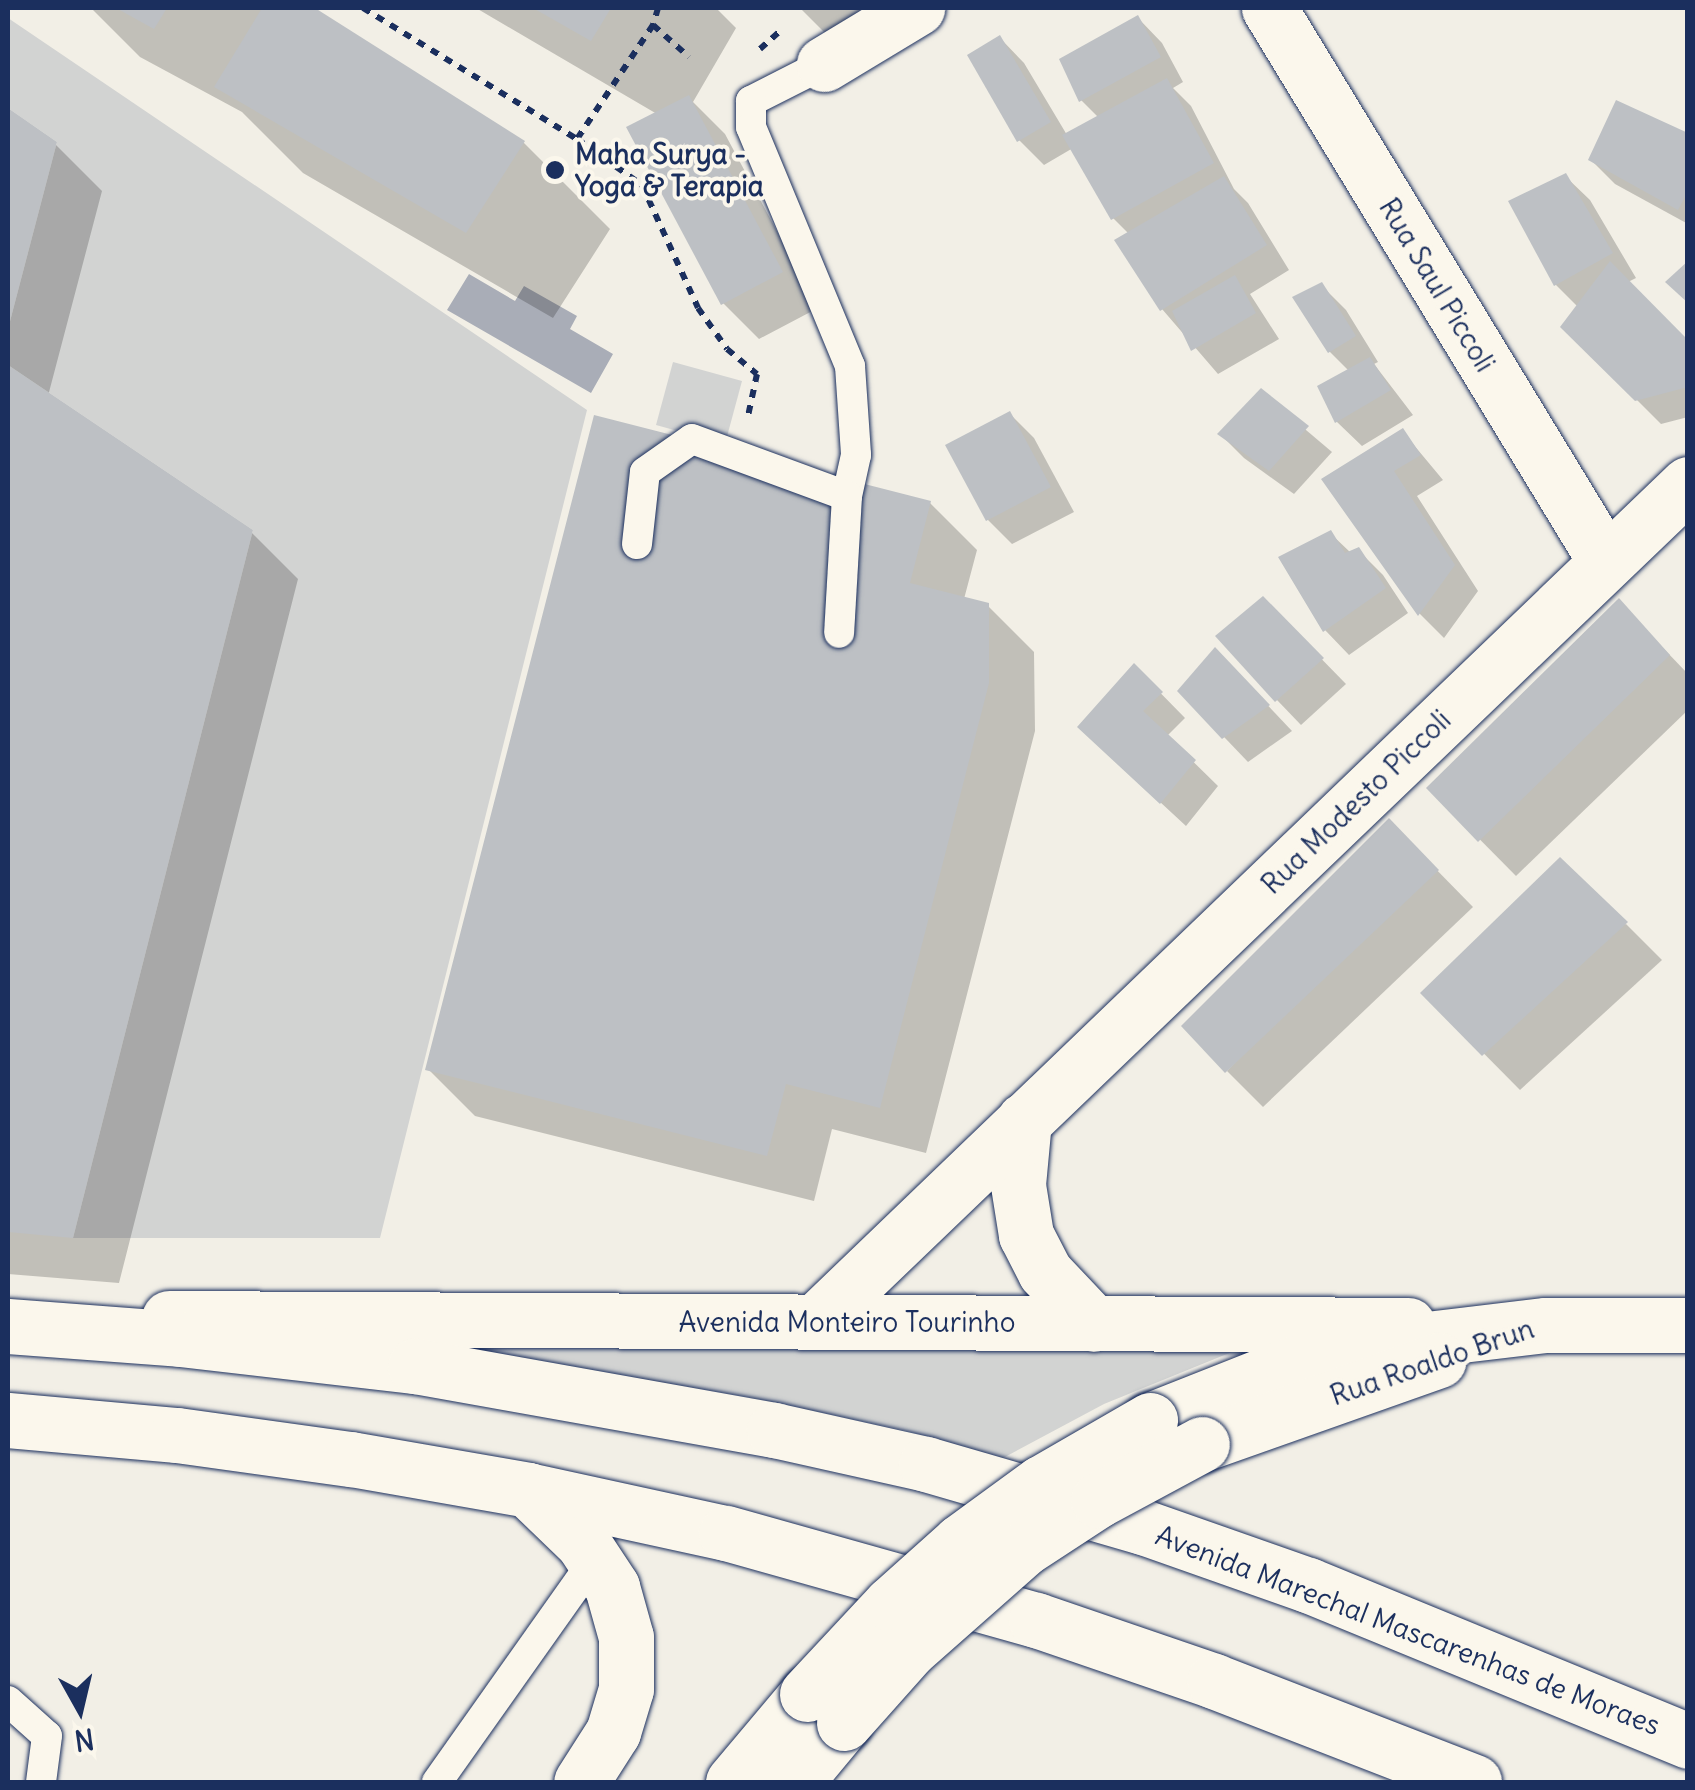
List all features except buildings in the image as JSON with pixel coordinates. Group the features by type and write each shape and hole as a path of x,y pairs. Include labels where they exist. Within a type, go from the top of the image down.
{"main road":[{"path":"824,64 917,8"},
{"name":"Rua Saul Piccoli","path":"1268,8 1606,562"},
{"name":"Rua Modesto Piccoli","path":"814,1322 1688,484"},
{"path":"1024,1120 1018,1184 1026,1235 1044,1272 1094,1324"},
{"name":"Avenida Monteiro Tourinho","path":"8,1317 1688,1325"},
{"name":"Rua Roaldo Brun","path":"795,1782 826,1709 891,1604 960,1542 1042,1482 1150,1420 1292,1364 1352,1348 1546,1325"},
{"name":"Rua Roaldo Brun","path":"733,1782 909,1650 1024,1548 1098,1500 1202,1444 1546,1325"},
{"name":"Avenida Marechal Mascarenhas de Moraes","path":"8,1326 180,1339 415,1366 774,1430 926,1464 1144,1526 1308,1585 1688,1740"},
{"path":"8,1420 196,1438 528,1490 744,1538 1036,1620 1214,1680 1474,1782"},
{"path":"528,1490 583,1543 612,1587 626,1637 626,1689 613,1732 581,1782"}],"lane":[{"path":"824,64 752,101 751,127 850,366 856,454 847,496 839,633"},
{"path":"638,544 644,472 692,439 847,496"},
{"path":"437,1782 594,1560"},
{"path":"8,1702 47,1736 42,1782"}],"path":[{"path":"363,8 577,138 642,185 698,308 727,349 757,374 746,424"},
{"path":"577,138 653,25 658,8"},
{"path":"653,25 689,57"}],"shaded area":[{"path":"8,18 587,410 380,1238 73,1238 253,530 8,365 8,329 57,142 8,108"},
{"path":"469,274 515,301 524,286 577,316 570,329 613,354 591,393 447,310"},
{"path":"673,362 742,381 725,444 656,425"},
{"path":"1249,1345 1104,1404 1003,1458 908,1431 754,1398 450,1347"}],"place":[{"name":"Maha Surya - Yoga & Terapia","path":"555,170"}]}
